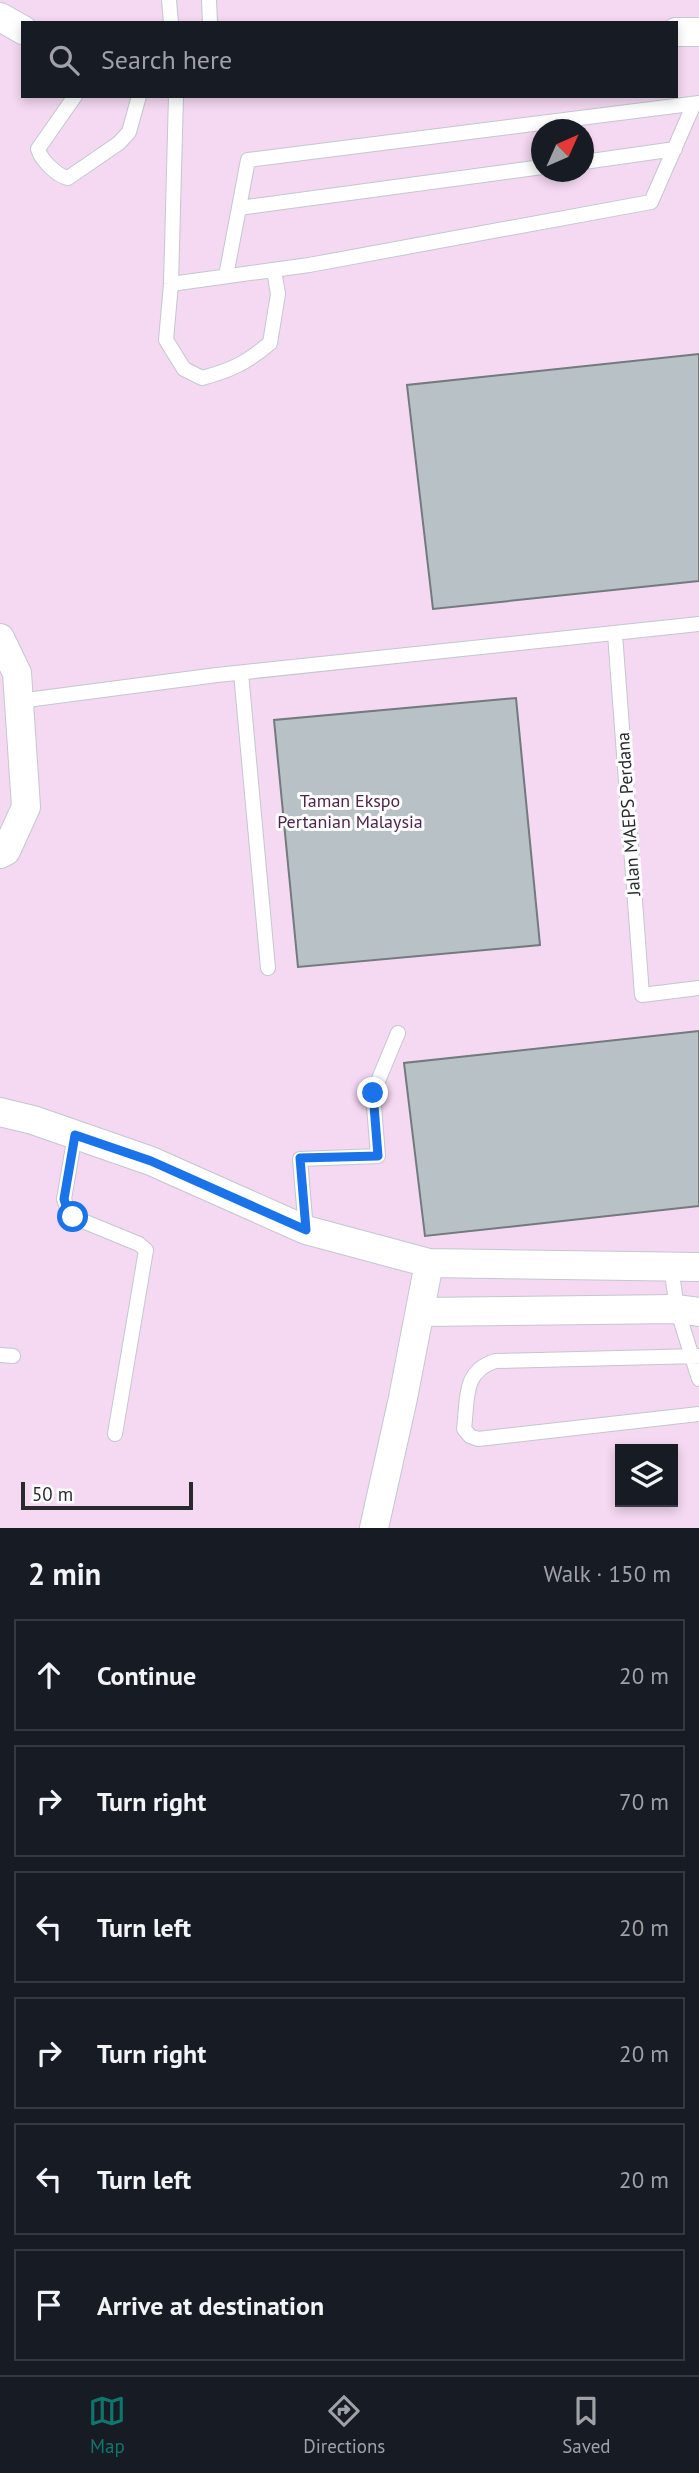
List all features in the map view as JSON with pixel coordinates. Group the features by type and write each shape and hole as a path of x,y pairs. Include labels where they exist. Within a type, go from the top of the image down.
{"street":[{"path":"0,17 21,29"},
{"path":"678,32 699,32"},
{"path":"0,638 17,673 26,807 6,851 0,854"},
{"path":"0,1112 33,1120 151,1161 306,1230 429,1263 685,1266"},
{"path":"374,1528 429,1263"},
{"path":"420,1312 688,1310"}],"lane":[{"path":"169,0 171,21"},
{"path":"209,0 209,21"},
{"path":"74,98 38,149 40,155 62,177 68,178 119,144 129,132 138,98"},
{"path":"176,98 171,284 166,340 184,369 202,378 224,372 247,362 270,343 278,294 274,270"},
{"path":"171,284 309,265 651,202 696,104"},
{"path":"226,276 248,160 696,104"},
{"path":"594,160 675,149"},
{"path":"239,208 531,168"},
{"path":"19,701 241,673 699,624"},
{"name":"Jalan MAEPS Perdana","path":"615,634 642,995 699,988"},
{"path":"241,673 268,968"},
{"path":"306,1230 300,1158 378,1156 373,1093 398,1033"},
{"path":"75,1135 64,1199 67,1209 73,1217 139,1244 146,1250 115,1434"},
{"path":"685,1266 688,1310 699,1379"},
{"path":"695,1356 495,1361 482,1365 471,1375 464,1429 470,1436 478,1439 699,1414"}],"green space":[{"name":"Taman Ekspo Pertanian Malaysia","path":"0,0 699,0 699,1528 0,1528"}],"building":[{"path":"699,354 699,581 433,609 407,385"},
{"path":"516,698 540,945 298,967 274,720"},
{"path":"699,1031 699,1206 425,1236 404,1063"}],"route":[{"path":"73,1217 64,1199 75,1135 151,1161 306,1230 300,1158 378,1156 373,1093"}]}
